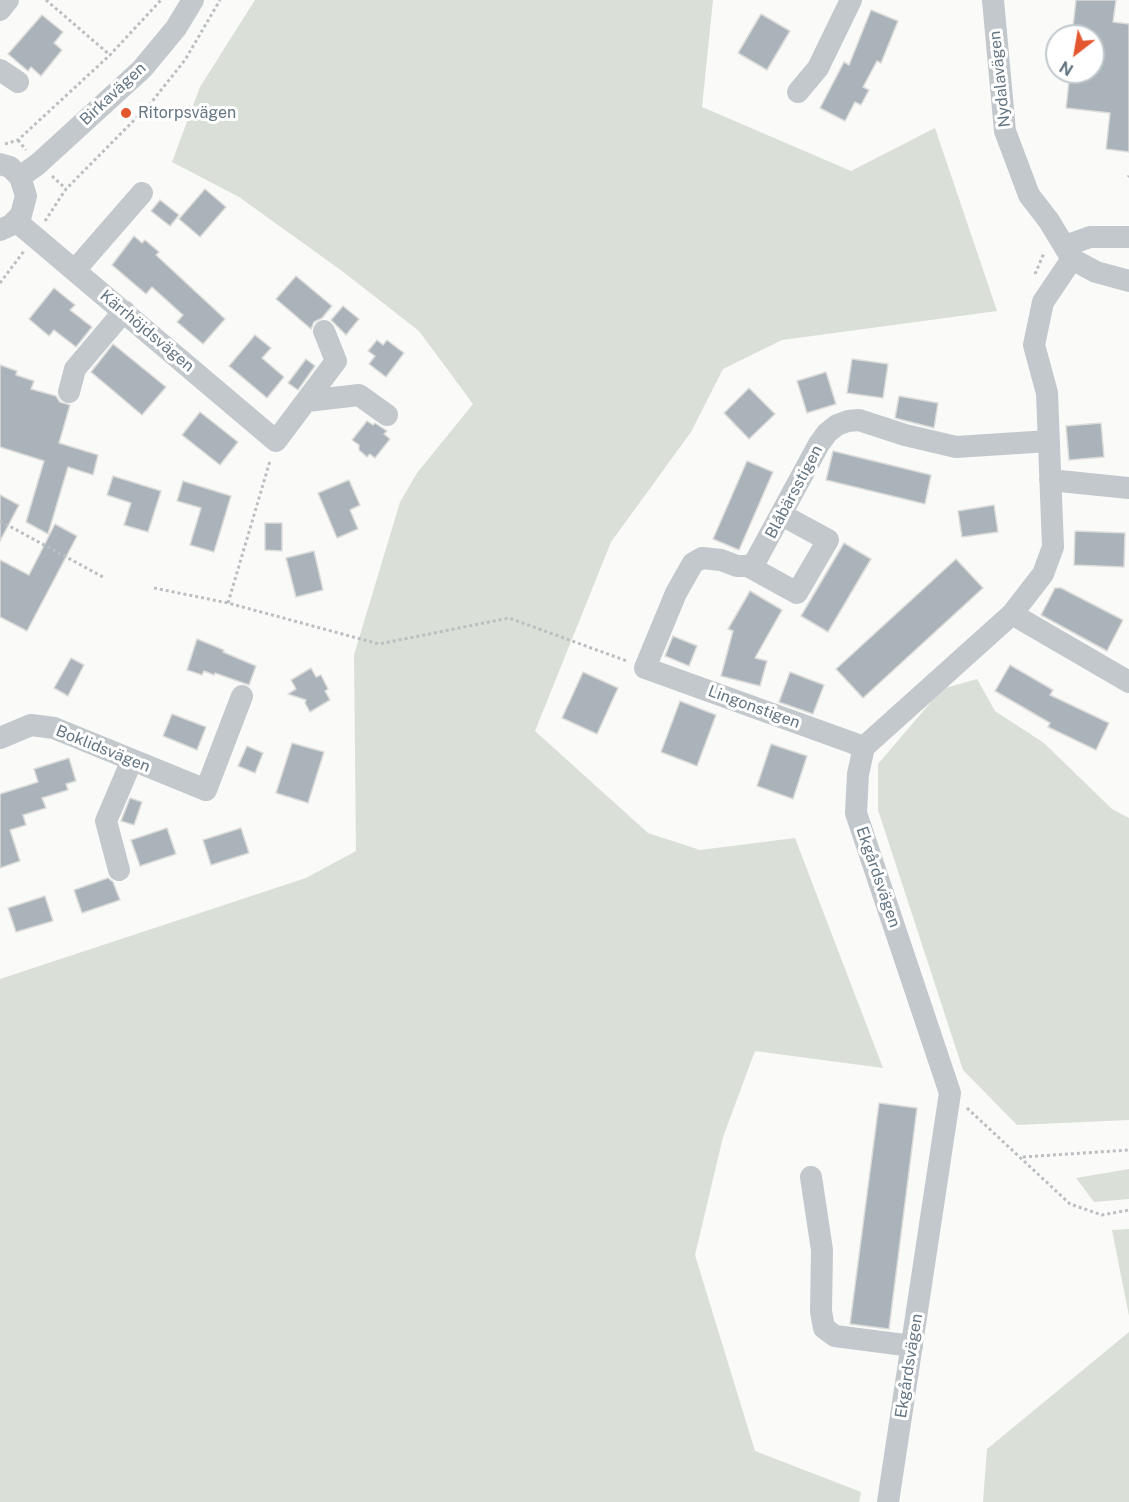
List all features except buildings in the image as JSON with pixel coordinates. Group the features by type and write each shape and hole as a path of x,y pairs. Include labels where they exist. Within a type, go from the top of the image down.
{"street":[{"path":"0,10 8,0"},
{"name":"Birkavägen","path":"20,177 38,164 142,69 176,28 193,0"},
{"path":"798,92 818,68 851,0"},
{"name":"Nydalavägen","path":"993,0 1005,131 1029,195 1069,252 1096,272 1129,280"},
{"path":"0,164 9,167 20,177 26,196 24,209 8,226"},
{"path":"75,270 142,193"},
{"name":"Kärrhöjdsvägen","path":"8,226 36,236 276,441"},
{"path":"864,747 1012,614 1043,574 1053,547 1047,393 1034,345 1042,302 1069,252 1090,237 1129,237"},
{"path":"69,392 75,369 124,311"},
{"path":"276,441 336,361 324,331"},
{"path":"307,401 359,395 387,415"},
{"name":"Blåbärsstigen","path":"748,566 759,556 827,433 837,425 860,420 905,435 956,447 1049,441"},
{"path":"1050,480 1129,488"},
{"path":"645,668 676,593 693,563 702,558 711,558 737,566 748,566 797,593 828,540 782,515"},
{"path":"1012,614 1129,682"},
{"name":"Lingonstigen","path":"645,668 864,747"},
{"name":"Boklidsvägen","path":"0,738 31,725 54,728 206,790 242,696"},
{"name":"Ekgårdsvägen","path":"864,747 858,774 855,813 951,1093 888,1502"},
{"path":"119,870 106,821 132,760"},
{"path":"811,1177 822,1250 820,1311 824,1328 835,1336 912,1346"}],"path":[{"path":"46,0 110,55"},
{"path":"0,144 18,140 110,55 161,0"},
{"path":"0,283 36,236 66,189 150,104 185,60 220,0"},
{"path":"228,603 276,441"},
{"path":"0,521 103,577"},
{"path":"154,588 228,603 379,644 509,618 645,668"},
{"path":"951,1093 1070,1204 1102,1215 1129,1210"},
{"path":"1022,1157 1129,1150"}],"shaded area":[{"path":"255,0 713,0 702,107 851,171 935,128 997,311 782,340 723,369 691,432 611,542 535,731 648,833 700,850 795,838 883,1068 755,1051 723,1137 695,1255 755,1451 861,1492 859,1502 0,1502 0,979 306,878 356,851 354,655 400,502 417,473 473,404 419,331 342,271 239,197 172,162 200,87"},
{"path":"977,679 995,711 1044,743 1112,809 1129,818 1129,1120 1017,1125 963,1070 878,810 878,764 942,689"},
{"path":"1129,1169 1129,1199 1094,1202 1076,1178"},
{"path":"1129,1229 1129,1316 1112,1230"},
{"path":"1129,1332 1129,1502 983,1502 987,1449"}],"place":[{"name":"Ritorpsvägen","path":"126,113"}]}
